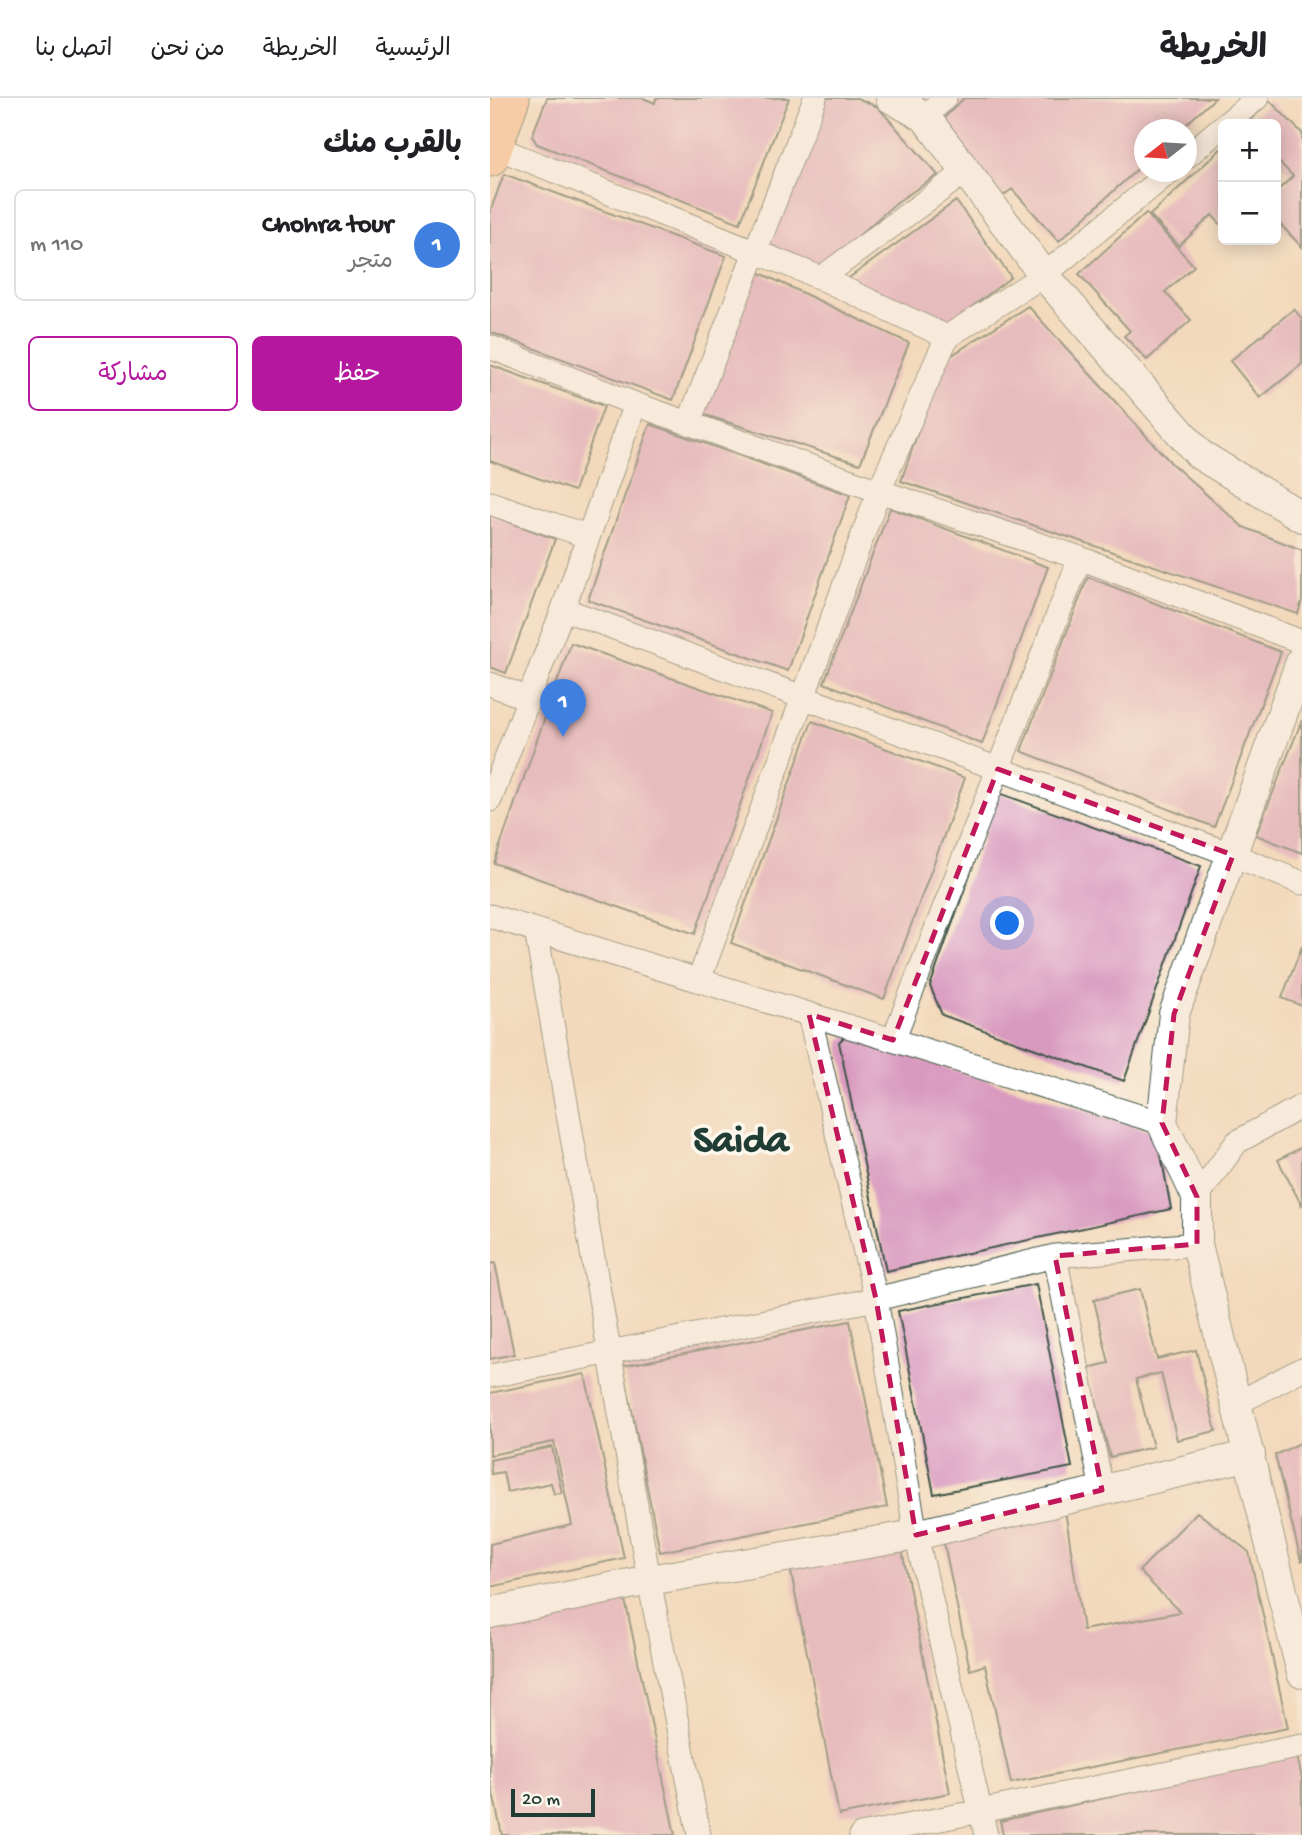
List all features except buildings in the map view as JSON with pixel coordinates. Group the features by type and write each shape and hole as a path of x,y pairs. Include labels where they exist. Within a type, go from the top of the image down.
{"main road":[{"path":"492,150 511,98"}],"street":[{"path":"689,422 816,98"},
{"path":"891,98 935,107 965,172 1044,275 1199,454 1302,517"},
{"path":"1231,119 1257,98"},
{"path":"1197,148 1218,130"},
{"path":"492,150 821,278 947,337"},
{"path":"821,278 965,172"},
{"path":"699,980 879,491 947,337 1044,275 1157,182"},
{"path":"490,347 635,404 879,491 1080,558 1302,642"},
{"path":"490,800 563,610 635,404"},
{"path":"490,503 587,536"},
{"path":"893,1040 1080,558"},
{"path":"563,610 805,696 1302,883"},
{"path":"1302,659 1174,1014 1162,1123 1197,1197 1197,1244 1302,1673"},
{"path":"490,684 527,698"},
{"path":"490,916 1162,1123"},
{"path":"536,930 649,1580 699,1835"},
{"path":"809,1014 876,1299 916,1535 986,1835"},
{"path":"1197,1197 1237,1142 1302,1106"},
{"path":"490,1376 876,1299 1055,1256 1197,1244"},
{"path":"1055,1256 1102,1490"},
{"path":"1236,1404 1302,1369"},
{"path":"490,1613 649,1580 916,1535 1250,1455"},
{"path":"861,1835 1302,1746"}],"highlighted area":[{"path":"998,769 1233,855 1174,1014 1162,1123 1197,1197 1197,1244 1055,1256 1102,1490 916,1535 876,1299 809,1014 893,1040"}],"place":[{"name":"Chohra tour","path":"563,737"}],"district":[{"name":"Saida","path":"741,1136"}]}
